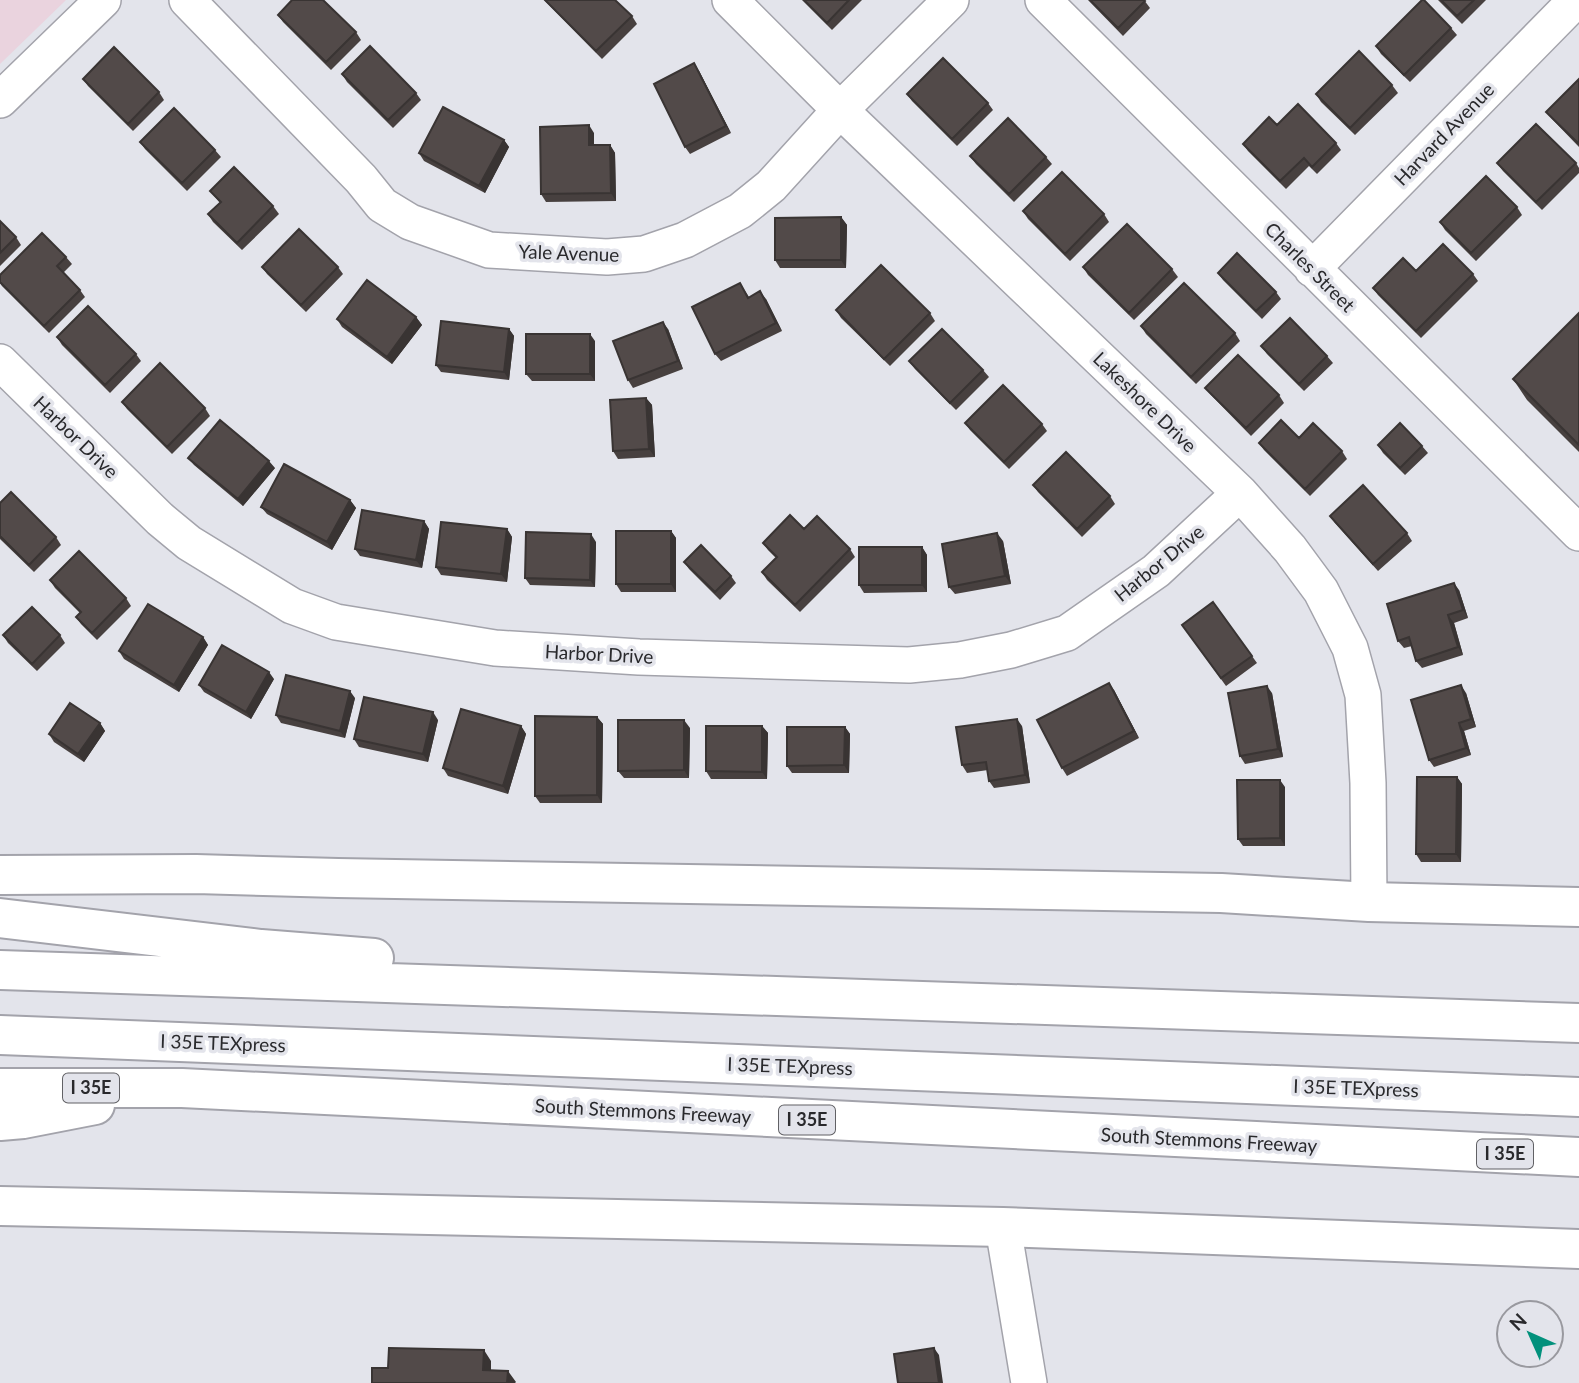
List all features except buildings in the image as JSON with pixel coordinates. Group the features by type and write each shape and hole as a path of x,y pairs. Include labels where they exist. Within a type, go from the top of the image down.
{"main road":[{"path":"0,875 196,874 351,879 1221,893 1369,902 1579,907"},
{"path":"0,918 261,949 881,1000"},
{"path":"0,970 1579,1023"},
{"name":"I 35E TEXpress","path":"0,1035 1579,1097"},
{"name":"South Stemmons Freeway","path":"0,1088 182,1088 1579,1157"},
{"path":"0,1121 23,1119 182,1088"},
{"path":"1432,1151 1579,1166"},
{"path":"0,1206 1003,1227 1579,1249"}],"street":[{"path":"0,100 103,0"},
{"name":"Yale Avenue","path":"187,0 361,178 382,205 411,222 489,250 607,257 643,254 685,240 740,211 771,186 840,110 951,0"},
{"name":"Lakeshore Drive","path":"730,0 840,110 1240,494 1290,549 1321,591 1350,648 1363,695 1368,783 1369,902"},
{"name":"Charles Street","path":"1043,0 1579,533"},
{"name":"Harvard Avenue","path":"1312,269 1576,0"},
{"name":"Harbor Drive","path":"0,362 160,519 189,543 292,606 336,622 495,648 639,657 909,665 960,660 1011,650 1067,633 1156,571 1240,494"},
{"path":"1003,1227 1029,1383"}],"shaded area":[{"path":"0,0 66,0 0,64"}]}
